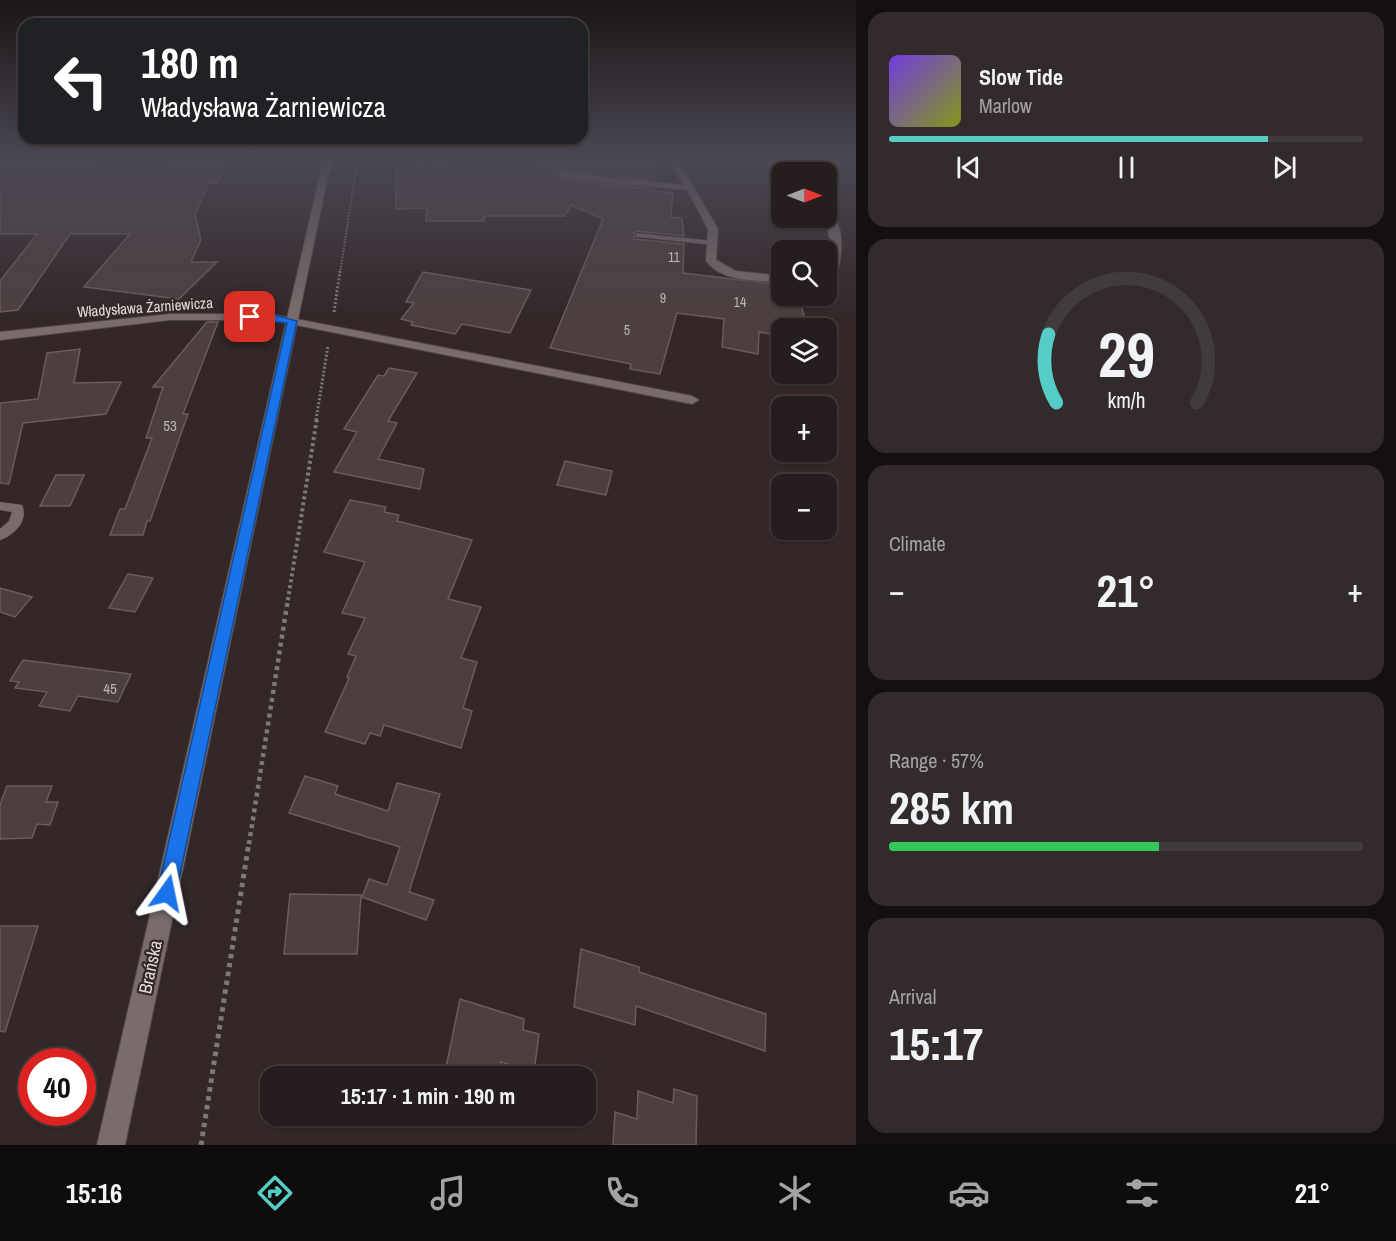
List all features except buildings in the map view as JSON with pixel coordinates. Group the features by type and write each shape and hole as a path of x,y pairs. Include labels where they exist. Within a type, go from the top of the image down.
{"street":[{"name":"Brańska","path":"111,1145 317,210"},
{"path":"702,210 713,228 711,261 715,268 730,273 771,278"},
{"name":"Władysława Żarniewicza","path":"0,336 170,317 271,317 692,400"}],"lane":[{"path":"639,235 713,243"},
{"path":"0,506 18,508 19,517 12,528 0,535"}],"path":[{"path":"201,1145 350,210"}],"route":[{"path":"167,893 293,321 271,317 250,317"}]}
